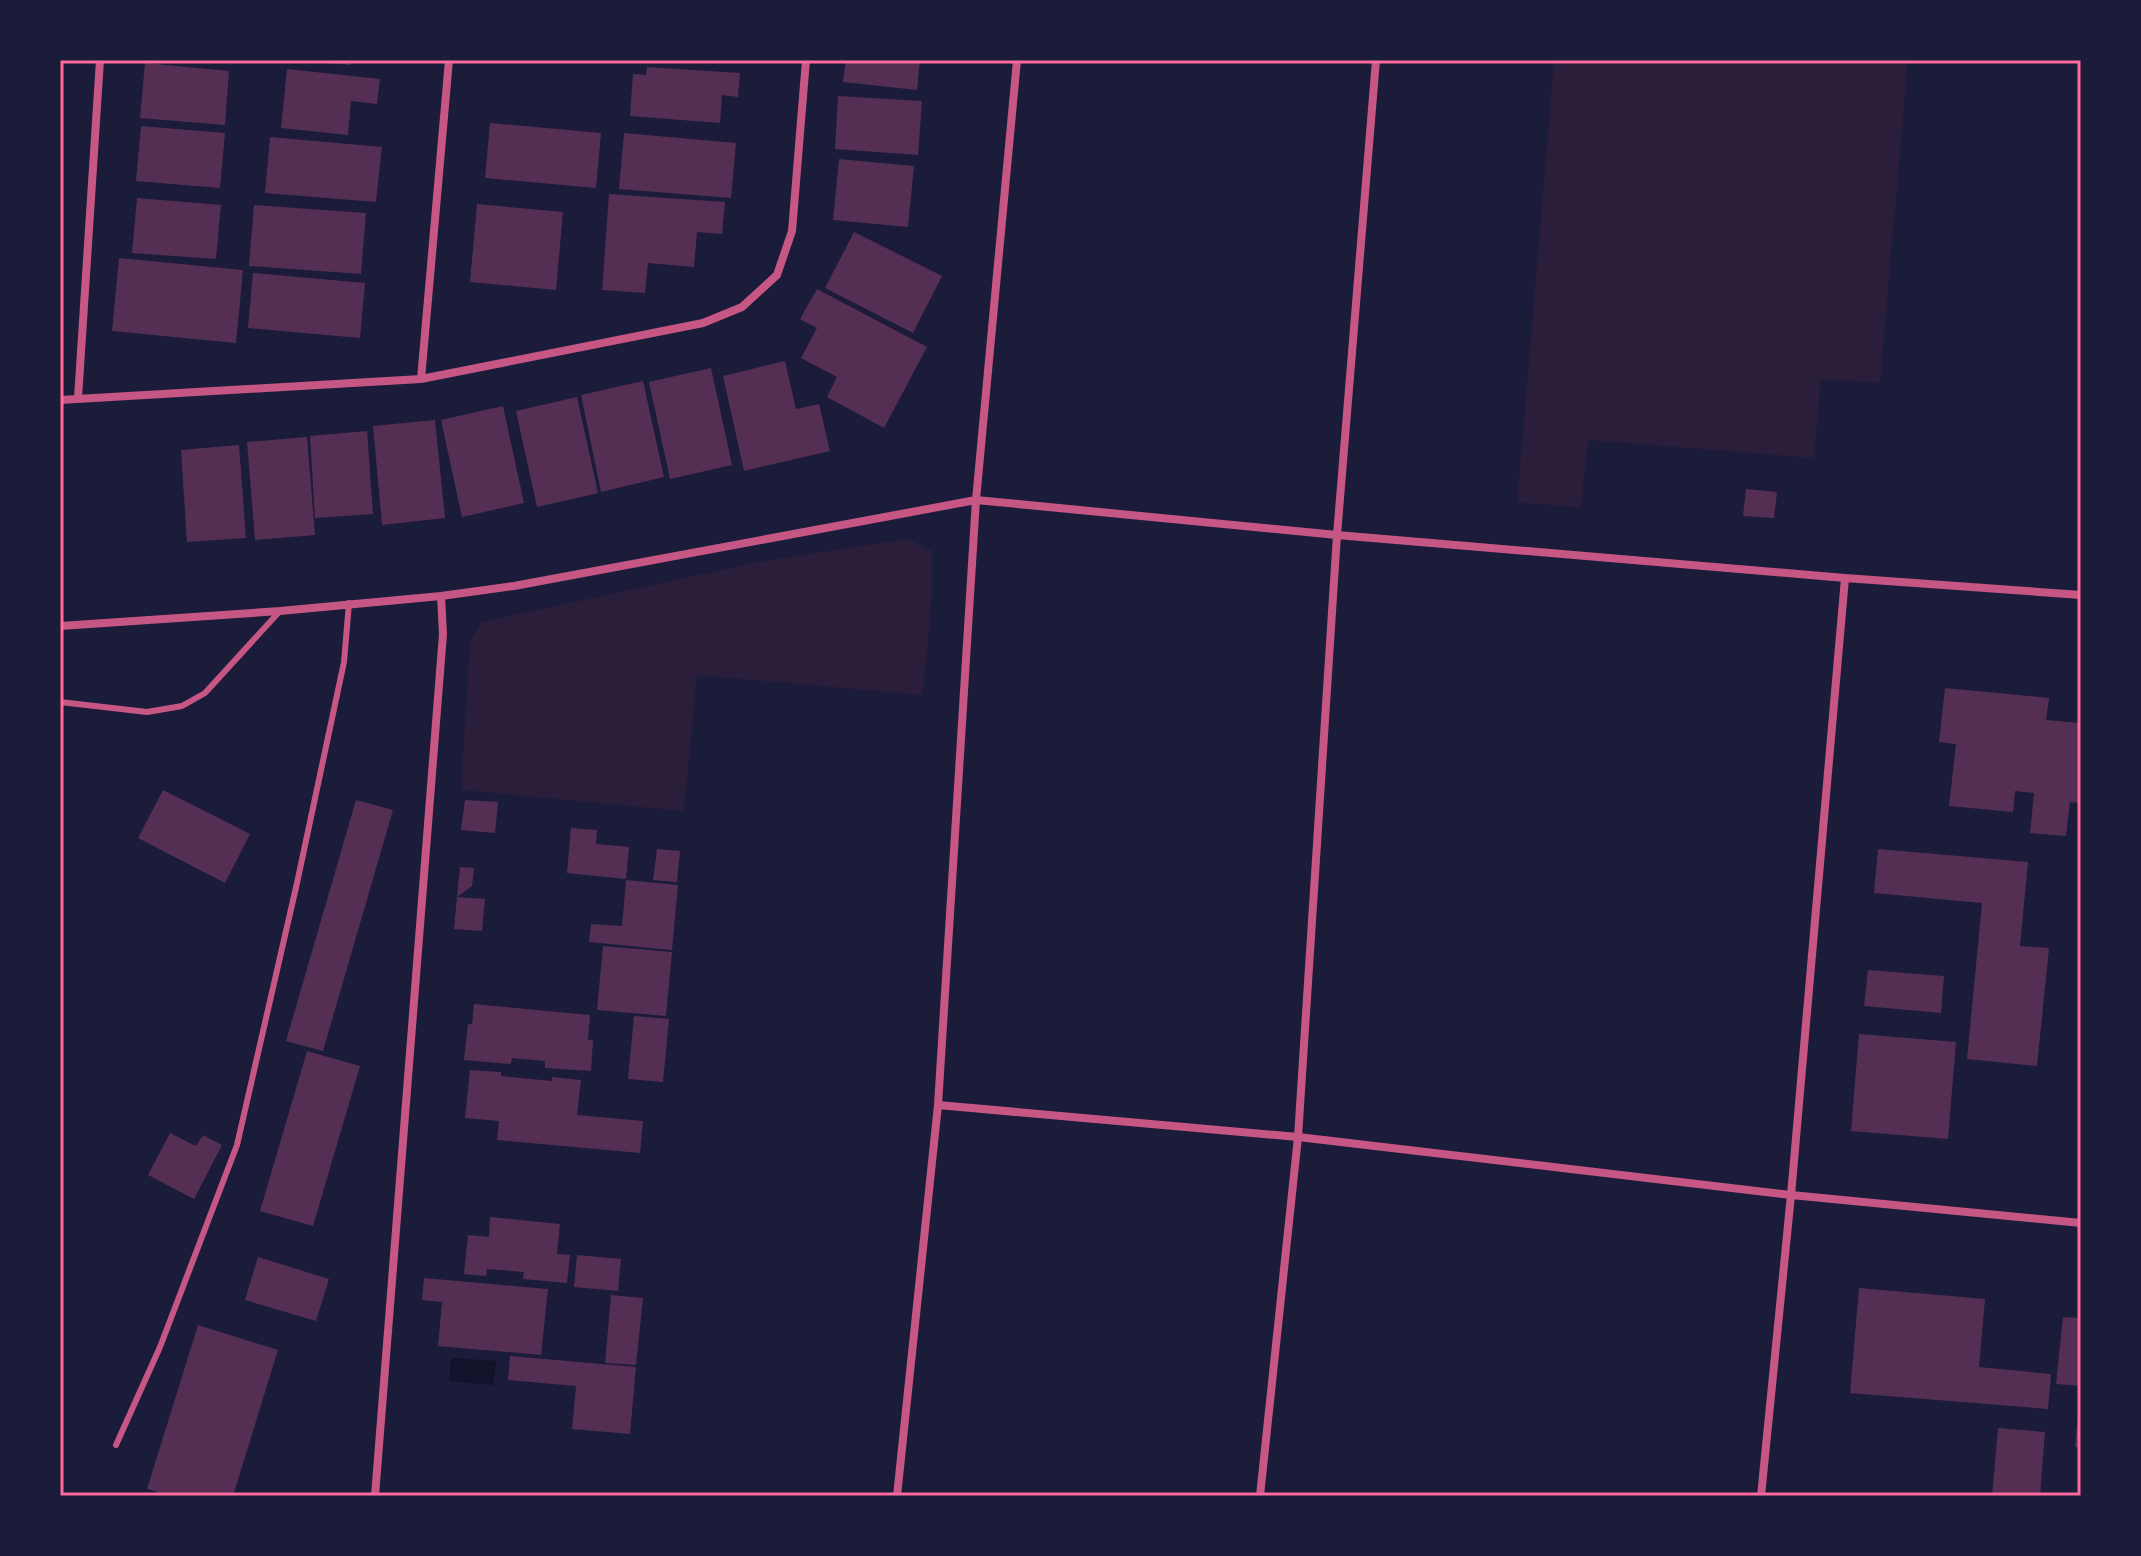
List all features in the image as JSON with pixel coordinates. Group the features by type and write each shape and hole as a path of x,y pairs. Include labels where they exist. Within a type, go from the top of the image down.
{"street":[{"path":"78,398 100,60"},
{"path":"421,379 449,60"},
{"path":"60,400 421,379 703,323 742,307 777,275 792,231 806,60"},
{"path":"897,1496 938,1105 976,500 1017,60"},
{"path":"1260,1496 1298,1137 1337,535 1376,60"},
{"path":"60,626 280,611 514,586 976,500 1337,535 2081,595"},
{"path":"1761,1496 1791,1195 1845,578"},
{"path":"375,1496 443,634 441,596"},
{"path":"938,1105 1298,1137 1791,1195 2081,1223"}],"lane":[{"path":"116,1445 160,1347 237,1145 341,676 349,603"},
{"path":"60,702 147,712 182,706 205,693 280,611"}],"shaded area":[{"path":"1554,60 1908,60 1880,383 1821,379 1814,458 1588,440 1581,508 1517,502"},
{"path":"908,539 932,551 932,598 923,695 697,675 684,811 461,790 470,642 481,622 763,561"},
{"path":"451,1358 496,1361 493,1385 449,1381"}],"building":[{"path":"350,60 350,65 316,62"},
{"path":"846,60 920,60 917,90 843,82"},
{"path":"145,63 229,71 225,125 140,118"},
{"path":"647,67 740,73 738,97 722,95 720,123 630,116 633,74 646,75"},
{"path":"287,69 380,79 377,104 351,101 348,135 281,128"},
{"path":"838,96 922,101 918,155 835,149"},
{"path":"490,123 601,133 596,188 485,178"},
{"path":"141,126 225,133 220,188 136,181"},
{"path":"624,133 736,143 731,198 619,189"},
{"path":"270,137 382,147 376,202 265,193"},
{"path":"839,159 914,166 908,227 833,220"},
{"path":"609,194 725,202 722,234 697,232 694,267 648,263 645,293 602,290"},
{"path":"137,198 221,205 216,259 132,253"},
{"path":"477,204 563,212 556,290 470,282"},
{"path":"254,205 366,213 361,274 249,266"},
{"path":"854,232 942,276 913,333 825,288"},
{"path":"119,258 243,270 236,343 112,331"},
{"path":"253,273 365,283 360,338 248,328"},
{"path":"817,289 927,347 884,428 827,397 837,377 801,358 817,328 800,319"},
{"path":"785,361 796,409 819,404 830,451 744,471 723,376"},
{"path":"711,368 732,465 670,479 649,382"},
{"path":"643,381 664,477 601,492 581,395"},
{"path":"577,397 598,493 537,507 516,411"},
{"path":"503,406 524,503 462,517 441,420"},
{"path":"435,420 445,518 382,525 373,426"},
{"path":"367,431 373,514 315,518 310,436"},
{"path":"307,437 315,535 255,540 247,442"},
{"path":"239,445 246,538 187,542 181,450"},
{"path":"1746,489 1777,492 1774,518 1743,516"},
{"path":"1945,688 2049,698 2046,720 2081,723 2081,803 2070,802 2066,836 2030,833 2034,793 2015,791 2013,812 1949,806 1956,744 1939,742"},
{"path":"163,790 250,834 225,883 138,838"},
{"path":"356,800 393,810 323,1051 286,1041"},
{"path":"465,800 498,802 495,833 461,830"},
{"path":"571,828 597,830 596,844 629,847 626,879 567,873"},
{"path":"657,849 680,851 677,882 653,880"},
{"path":"1878,849 2028,862 2020,946 2049,948 2037,1066 1967,1059 1982,903 1874,893"},
{"path":"460,867 474,868 472,886 457,897"},
{"path":"626,880 678,885 672,950 589,942 591,924 622,926"},
{"path":"457,897 485,899 482,931 454,929"},
{"path":"603,946 672,952 666,1016 597,1010"},
{"path":"1868,970 1944,976 1941,1013 1864,1006"},
{"path":"474,1004 590,1015 588,1040 593,1040 591,1071 545,1068 545,1061 512,1058 511,1064 464,1060"},
{"path":"634,1016 669,1019 663,1082 628,1079"},
{"path":"1859,1034 1956,1042 1948,1139 1851,1131"},
{"path":"307,1051 360,1066 313,1226 260,1211"},
{"path":"470,1070 552,1081 552,1077 581,1080 577,1115 643,1121 640,1153 497,1140 499,1121 465,1118"},
{"path":"170,1133 196,1146 203,1135 222,1145 194,1199 148,1175"},
{"path":"490,1217 560,1224 557,1254 570,1255 567,1283 523,1279 524,1272 487,1269 486,1276 464,1274 468,1235 489,1237"},
{"path":"577,1255 621,1259 618,1291 574,1287"},
{"path":"258,1257 329,1279 316,1321 245,1300"},
{"path":"424,1278 548,1289 541,1355 438,1346 442,1302 422,1300"},
{"path":"1859,1288 1985,1299 1979,1367 2051,1374 2048,1409 1850,1393"},
{"path":"611,1295 643,1298 636,1365 605,1363"},
{"path":"2063,1317 2081,1318 2081,1386 2056,1384"},
{"path":"198,1325 278,1350 233,1496 171,1496 147,1489"},
{"path":"510,1356 636,1367 630,1434 572,1429 576,1386 508,1380"},
{"path":"2081,1403 2081,1448 2075,1447"},
{"path":"1998,1428 2045,1432 2040,1496 1992,1496"}]}
